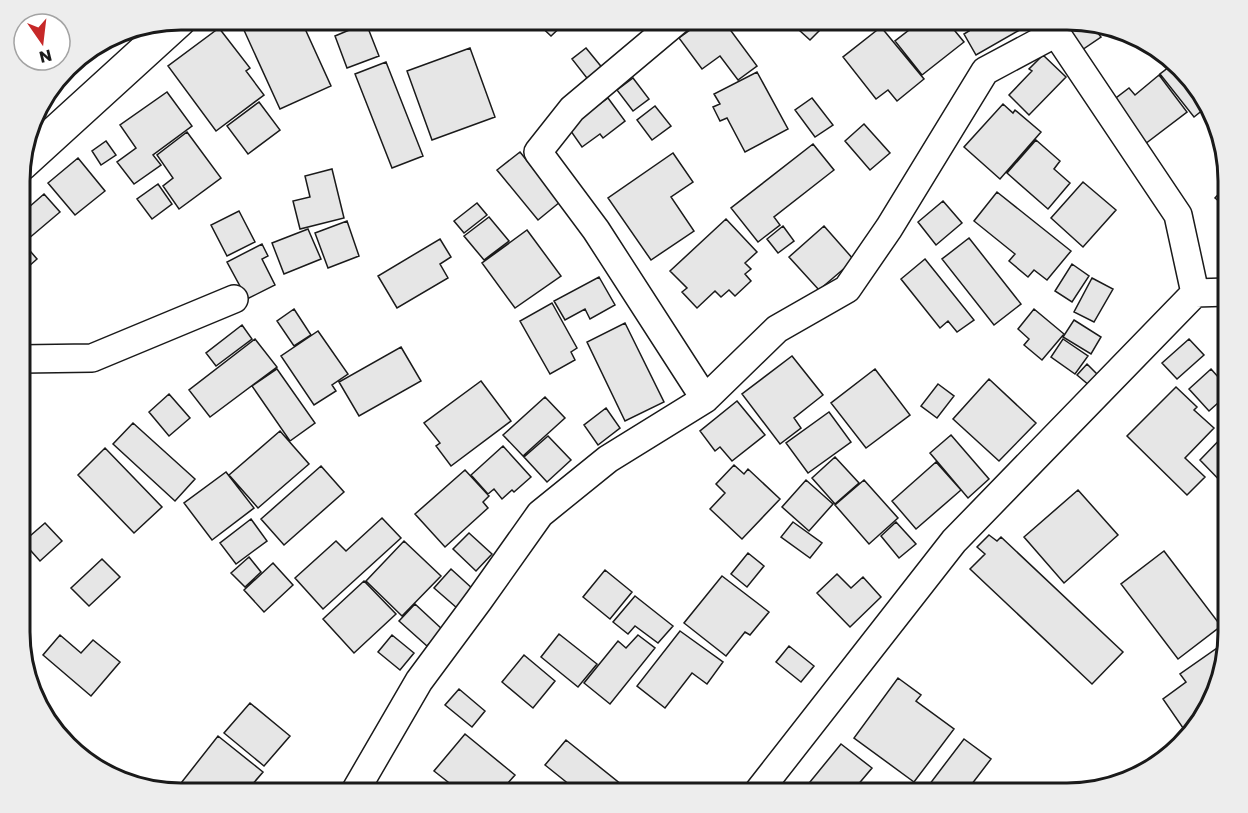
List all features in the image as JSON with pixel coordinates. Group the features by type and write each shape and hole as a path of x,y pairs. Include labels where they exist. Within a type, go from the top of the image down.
{"main road":[{"path":"33,153 167,31"}],"street":[{"path":"666,30 572,109 538,152 596,231 705,399"},
{"path":"360,783 420,681 540,514 608,459 705,399 777,329 847,289 889,228 985,71 1048,30"},
{"path":"1057,30 1178,215 1195,293"},
{"path":"765,783 954,541 1195,293 1218,292"},
{"path":"30,359 92,358 234,299"}],"building":[{"path":"216,30 221,30 250,68 246,71 264,95 216,131 168,66"},
{"path":"244,30 306,30 331,86 280,109"},
{"path":"349,30 369,30 379,56 347,68 335,36"},
{"path":"545,30 557,30 551,36"},
{"path":"690,30 730,30 757,66 738,80 720,56 702,69 679,38"},
{"path":"799,30 820,30 810,40"},
{"path":"877,30 883,30 924,79 897,101 888,90 876,99 843,57"},
{"path":"909,30 954,30 964,42 922,75 895,41"},
{"path":"1020,30 976,55 964,34 969,31"},
{"path":"1060,30 1098,33 1101,37 1076,54"},
{"path":"470,48 495,117 432,140 407,71"},
{"path":"586,48 604,70 590,82 572,59"},
{"path":"1043,55 1066,77 1029,115 1009,95 1032,71 1029,69"},
{"path":"386,62 423,156 392,168 355,74"},
{"path":"1168,68 1187,89 1201,111 1194,117 1160,74"},
{"path":"757,72 788,129 745,152 727,118 720,121 713,107 720,104 714,94"},
{"path":"1159,75 1187,112 1145,144 1112,101 1129,88 1135,95"},
{"path":"633,78 649,99 633,111 617,90"},
{"path":"167,92 192,126 153,155 161,165 134,184 117,162 136,148 120,125"},
{"path":"608,98 625,121 603,138 600,134 582,147 568,127"},
{"path":"812,98 833,125 815,137 795,110"},
{"path":"259,102 280,130 248,154 227,126"},
{"path":"1003,104 1013,113 1015,110 1041,132 1000,179 964,147"},
{"path":"655,106 671,126 652,140 637,120"},
{"path":"864,124 890,153 870,170 845,141"},
{"path":"187,132 221,178 179,209 163,186 173,178 157,155"},
{"path":"1036,140 1060,161 1054,169 1070,183 1048,209 1007,173"},
{"path":"106,141 116,155 101,165 92,151"},
{"path":"813,144 834,170 774,217 780,225 758,242 731,208"},
{"path":"520,152 560,202 538,220 497,170"},
{"path":"673,153 693,182 671,197 694,231 651,260 608,198"},
{"path":"78,158 105,191 75,215 48,183"},
{"path":"332,169 344,218 300,229 293,201 310,197 305,176"},
{"path":"1083,182 1116,210 1083,247 1051,218"},
{"path":"158,184 172,204 152,219 137,199"},
{"path":"997,192 1071,251 1047,280 1034,270 1028,277 1009,261 1015,254 974,221"},
{"path":"44,194 60,212 30,237 30,206"},
{"path":"943,201 962,223 936,245 918,222"},
{"path":"477,203 487,215 464,233 454,221"},
{"path":"239,211 255,242 227,256 211,225"},
{"path":"489,217 509,241 484,260 464,236"},
{"path":"726,219 757,252 745,263 751,269 745,274 751,281 735,296 729,290 721,297 715,291 697,308 682,292 687,288 670,271"},
{"path":"347,221 359,256 328,268 315,233"},
{"path":"783,226 794,241 778,253 767,239"},
{"path":"824,226 854,260 819,290 789,257"},
{"path":"308,229 321,259 284,274 272,243"},
{"path":"527,230 561,276 515,308 482,263"},
{"path":"969,238 1021,304 994,325 942,259"},
{"path":"440,239 451,257 440,264 448,278 397,308 378,276"},
{"path":"262,244 268,256 262,259 275,285 247,299 227,262"},
{"path":"30,251 37,259 30,265"},
{"path":"925,259 974,320 957,332 948,321 940,328 901,279"},
{"path":"1072,264 1089,276 1072,302 1055,291"},
{"path":"599,277 615,305 590,319 585,309 565,320 554,301"},
{"path":"1092,278 1113,289 1094,322 1074,312"},
{"path":"552,303 577,348 571,352 575,360 550,374 520,321"},
{"path":"294,309 311,335 294,346 277,321"},
{"path":"1034,309 1064,334 1042,360 1024,345 1029,339 1018,329"},
{"path":"1074,320 1101,337 1091,354 1063,337"},
{"path":"625,323 664,402 625,421 587,342"},
{"path":"242,325 252,339 216,366 206,353"},
{"path":"318,331 348,374 332,385 336,391 314,405 281,356"},
{"path":"255,339 277,367 210,417 189,390"},
{"path":"1063,339 1088,356 1075,374 1051,357"},
{"path":"1189,339 1204,355 1177,379 1162,363"},
{"path":"401,347 421,381 359,416 339,382"},
{"path":"792,356 823,395 794,418 801,428 780,444 742,394"},
{"path":"1087,364 1099,376 1090,386 1077,375"},
{"path":"277,369 315,423 290,441 252,386"},
{"path":"875,369 910,415 866,448 831,403"},
{"path":"1211,369 1218,377 1218,403 1209,411 1189,389"},
{"path":"989,379 1036,423 999,461 953,419"},
{"path":"481,381 511,421 451,466 436,446 440,443 424,423"},
{"path":"938,384 954,396 937,418 921,406"},
{"path":"1176,387 1197,407 1194,410 1214,428 1185,458 1205,477 1187,495 1127,436"},
{"path":"169,394 190,418 169,436 149,412"},
{"path":"545,397 565,418 523,456 503,435"},
{"path":"737,401 765,435 732,461 720,447 715,451 700,431"},
{"path":"606,408 620,428 598,445 584,425"},
{"path":"829,412 851,442 808,473 786,443"},
{"path":"133,423 195,479 175,501 113,444"},
{"path":"280,431 309,464 258,508 229,475"},
{"path":"951,435 989,479 968,498 930,453"},
{"path":"548,436 571,460 547,482 524,457"},
{"path":"1218,441 1218,479 1200,460"},
{"path":"503,446 531,477 502,499 494,489 488,494 471,475"},
{"path":"105,448 162,507 134,533 78,475"},
{"path":"835,457 859,483 835,504 812,478"},
{"path":"936,462 961,490 916,529 892,501"},
{"path":"734,465 744,474 748,469 780,499 742,539 710,509 725,493 716,484"},
{"path":"321,466 344,492 284,545 261,519"},
{"path":"465,470 489,496 483,502 488,508 445,547 415,514"},
{"path":"226,472 254,508 212,540 184,503"},
{"path":"806,480 833,504 809,531 782,507"},
{"path":"864,480 898,518 869,544 835,505"},
{"path":"1078,490 1118,535 1064,583 1024,537"},
{"path":"382,518 401,538 323,609 295,578 336,541 346,551"},
{"path":"251,519 267,541 236,564 220,543"},
{"path":"793,522 822,543 810,558 781,537"},
{"path":"896,522 916,544 899,558 881,536"},
{"path":"45,523 62,541 40,561 30,550 30,536"},
{"path":"469,533 492,554 476,571 453,549"},
{"path":"989,535 997,541 1001,537 1123,652 1092,684 970,569 985,554 977,547"},
{"path":"404,541 441,576 402,616 366,581"},
{"path":"1164,551 1218,622 1218,628 1178,659 1121,584"},
{"path":"748,553 764,566 747,587 731,574"},
{"path":"249,557 261,572 245,587 231,573"},
{"path":"102,559 120,577 89,606 71,588"},
{"path":"273,563 293,585 264,612 244,590"},
{"path":"451,569 474,590 457,608 434,588"},
{"path":"605,570 632,592 610,619 583,597"},
{"path":"837,574 851,588 863,577 881,597 850,627 817,593"},
{"path":"722,576 769,612 750,635 745,632 726,656 684,623"},
{"path":"364,581 396,614 354,653 323,619"},
{"path":"635,596 673,626 658,643 635,626 628,634 613,622"},
{"path":"415,604 443,630 427,646 399,621"},
{"path":"680,631 723,662 707,684 692,673 665,708 637,686"},
{"path":"559,634 597,664 578,687 541,657"},
{"path":"60,635 81,653 93,640 120,662 91,696 43,655"},
{"path":"392,635 414,653 400,670 378,652"},
{"path":"638,635 655,648 610,704 584,683 618,641 626,648"},
{"path":"789,646 814,666 801,682 776,662"},
{"path":"1217,648 1210,681 1193,716 1183,728 1163,699 1186,682 1180,674"},
{"path":"524,655 555,681 533,708 502,682"},
{"path":"898,678 921,695 916,701 954,729 914,782 854,738"},
{"path":"459,689 485,711 472,727 445,705"},
{"path":"250,703 290,736 264,766 224,733"},
{"path":"465,734 515,775 508,783 449,783 434,771"},
{"path":"218,736 263,772 254,783 181,783"},
{"path":"964,739 991,759 973,783 931,783"},
{"path":"566,740 620,783 568,783 545,765"},
{"path":"841,744 872,768 859,783 809,783"}]}
